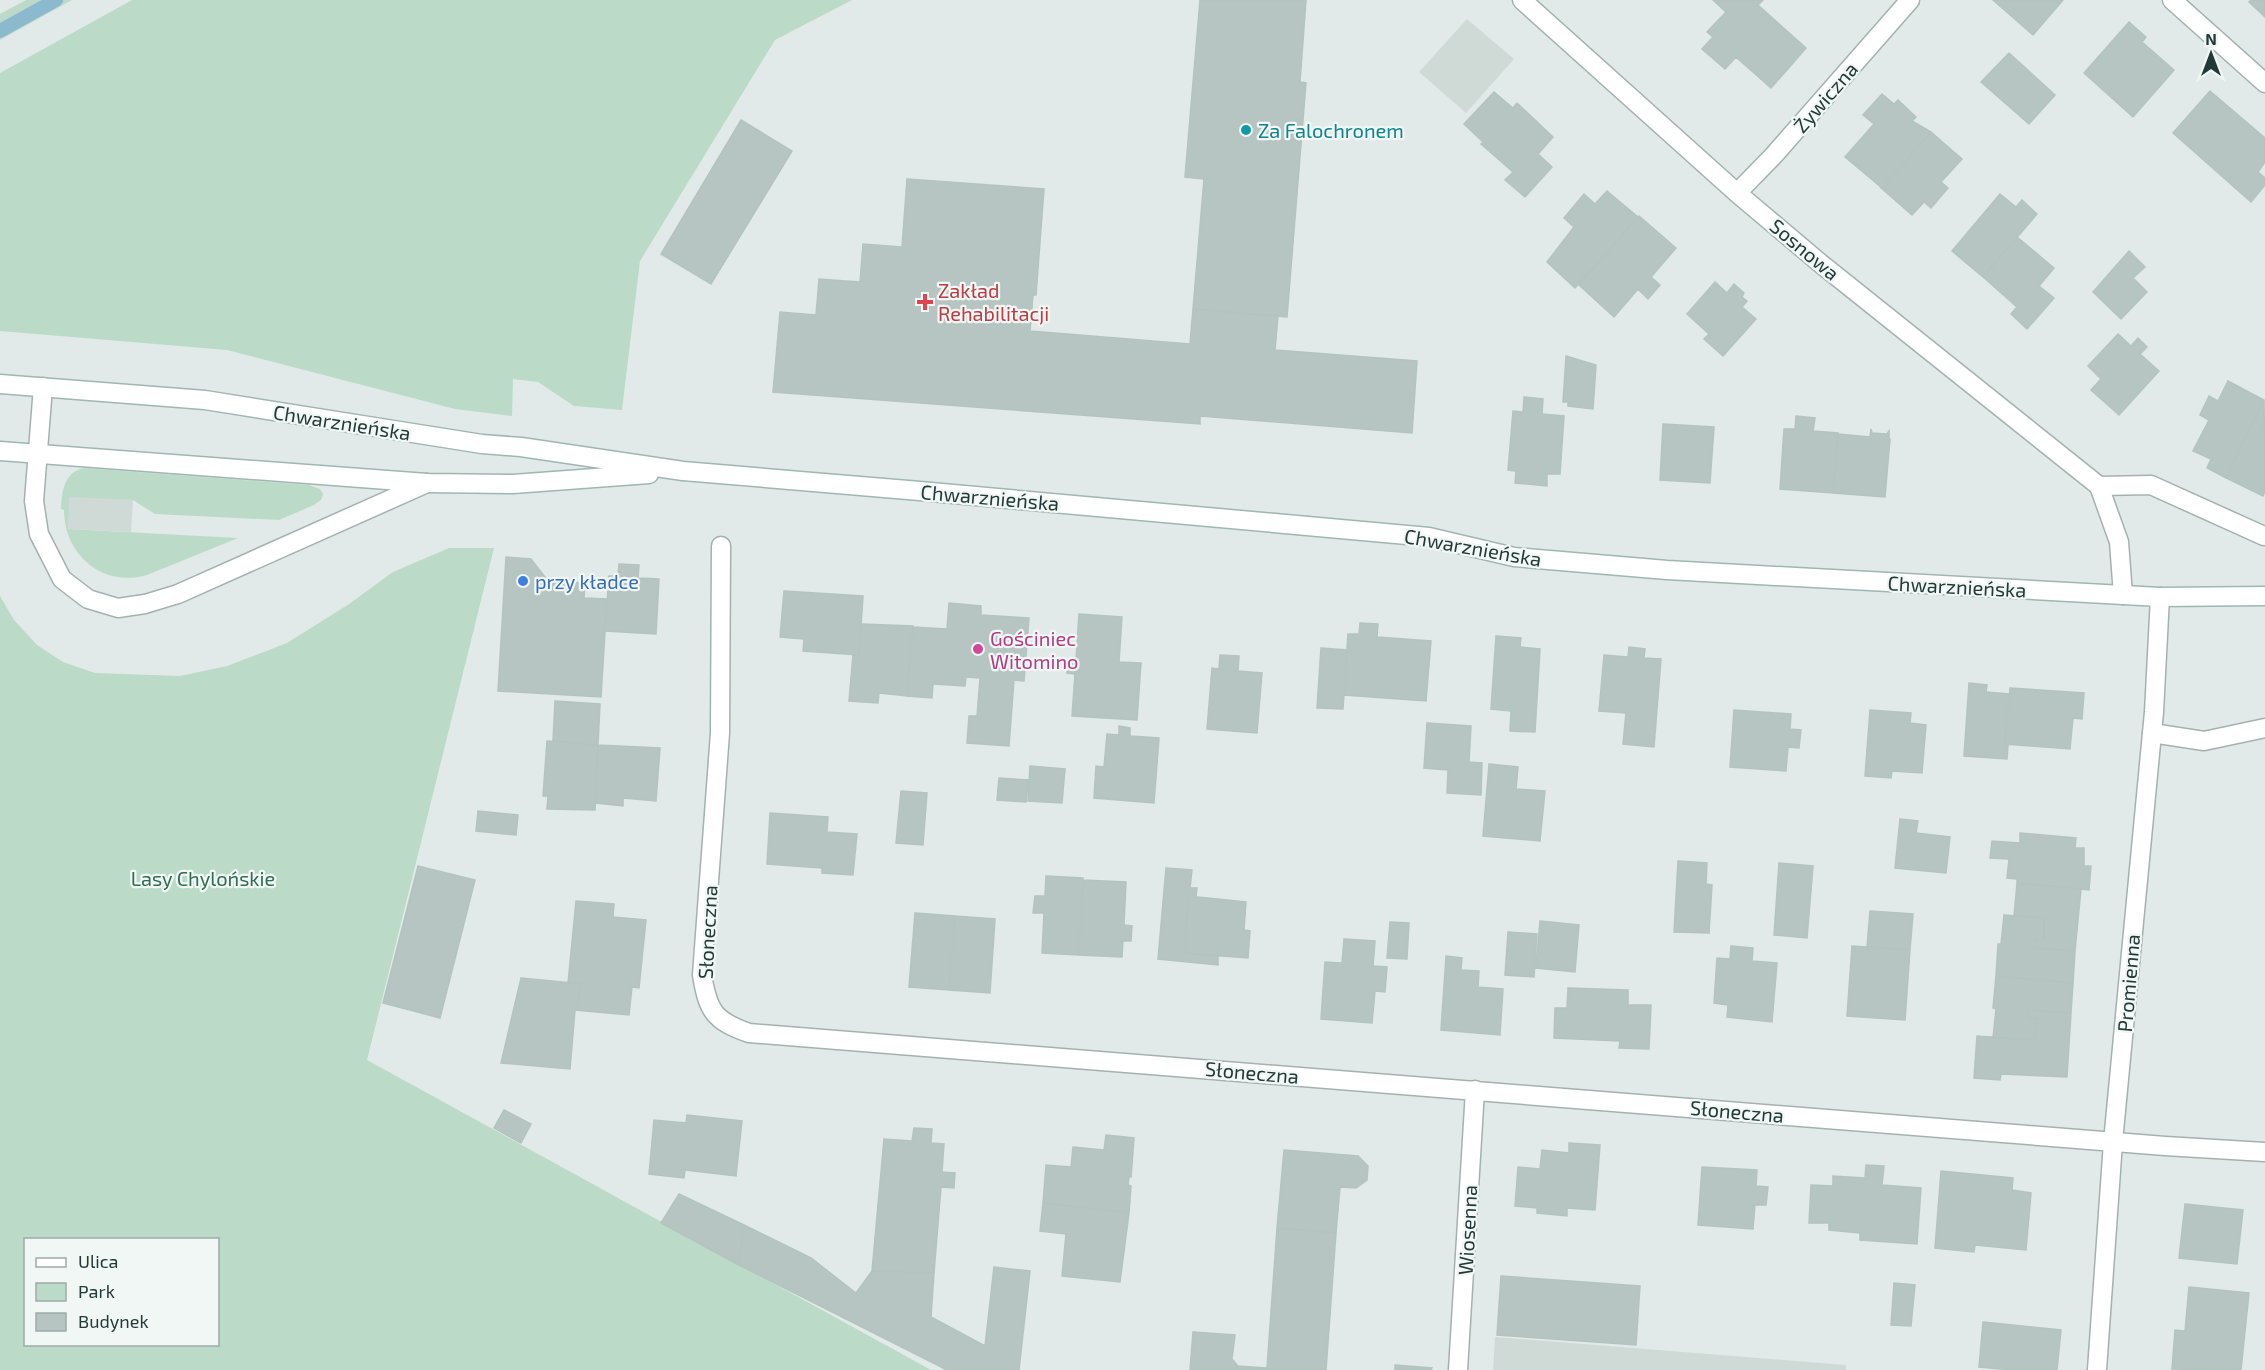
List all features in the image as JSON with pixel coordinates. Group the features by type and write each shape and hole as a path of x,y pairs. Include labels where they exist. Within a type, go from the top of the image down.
{"street":[{"name":"Sosnowa","path":"1522,0 1737,193 2098,486"},
{"name":"Żywiczna","path":"1737,193 1774,155 1910,0"},
{"path":"2172,0 2265,83"},
{"name":"Chwarznieńska","path":"0,384 205,400 482,444 521,447 684,471 1429,537 1526,558 1667,570 2160,597 2265,596"},
{"path":"43,387 34,501 39,534 62,579 88,599 118,608 144,604 178,594 427,483"},
{"name":"Chwarznieńska","path":"0,451 427,483 513,484 684,471"},
{"path":"2123,595 2119,542 2098,486 2151,485 2264,536"},
{"name":"Słoneczna","path":"721,546 720,733 702,975 706,1000 716,1018 734,1028 749,1033 2113,1142 2265,1152"},
{"name":"Promienna","path":"2097,1370 2113,1142 2157,674 2160,597"},
{"path":"2152,734 2204,741 2265,728"},
{"name":"Wiosenna","path":"1458,1370 1475,1090"}],"shaded area":[{"path":"1467,19 1514,59 1466,113 1419,72"},
{"path":"70,496 133,500 131,532 68,529"},
{"path":"1495,1337 1846,1365 1846,1370 1493,1370"}],"green space":[{"path":"26,0 72,0 0,40 0,14"},
{"path":"132,0 852,0 775,40 640,261 622,410 574,406 538,382 513,379 512,416 455,409 227,350 0,331 0,73"},
{"path":"84,468 309,485 320,489 323,494 321,500 314,505 279,520 155,514 133,500 70,497 68,529 238,538 147,575 131,578 115,577 101,572 79,554 71,541 66,526 64,510 61,509 65,483 77,470"},
{"name":"Lasy Chylońskie","path":"449,548 494,548 367,1060 931,1370 0,1370 0,596 14,620 37,645 63,662 95,673 180,676 227,666 287,643 349,604 393,572"}],"building":[{"name":"Za Falochronem","path":"1200,0 1306,0 1300,82 1306,83 1287,317 1193,309 1204,179 1185,177"},
{"path":"1713,0 1763,0 1758,5 1806,48 1771,88 1736,57 1725,69 1702,49 1713,37 1707,32 1726,12"},
{"path":"1993,0 2063,0 2033,35"},
{"path":"2265,0 2265,17 2249,2"},
{"path":"2129,22 2146,37 2142,42 2174,70 2133,117 2084,73"},
{"path":"2009,53 2055,95 2029,124 1981,82"},
{"path":"2210,91 2265,138 2265,162 2258,172 2265,178 2265,185 2251,202 2173,133"},
{"path":"1494,92 1513,108 1517,103 1553,137 1538,154 1552,167 1525,197 1505,180 1513,172 1481,144 1483,142 1464,124"},
{"path":"1882,94 1894,104 1898,100 1916,117 1912,121 1931,132 1882,188 1845,157 1874,124 1863,115"},
{"path":"741,120 792,151 711,284 661,254"},
{"path":"1931,132 1962,159 1941,182 1948,188 1931,208 1924,202 1912,215 1880,187 1882,188"},
{"name":"Zakład Rehabilitacji","path":"907,179 1044,189 1036,295 1033,295 1030,331 1190,344 1193,309 1278,316 1275,350 1417,361 1412,433 1200,416 1200,424 773,392 780,312 816,315 819,279 860,282 863,244 902,247"},
{"path":"1607,191 1638,217 1575,288 1547,262 1574,227 1564,218 1584,194 1595,204"},
{"path":"2000,194 2016,207 2022,200 2037,214 1983,277 1952,251"},
{"path":"1639,216 1676,248 1651,277 1660,285 1648,299 1638,289 1614,317 1579,285"},
{"path":"2017,237 2054,268 2039,286 2054,298 2027,329 2011,314 2017,307 1983,277"},
{"path":"2129,251 2145,267 2133,278 2147,292 2121,319 2093,292"},
{"path":"1715,282 1727,293 1734,284 1744,293 1742,297 1747,301 1742,307 1756,319 1723,356 1704,339 1709,334 1687,314"},
{"path":"2118,334 2131,346 2138,338 2147,347 2140,354 2159,371 2119,415 2091,390 2101,379 2088,366"},
{"path":"1566,356 1596,365 1593,409 1568,406 1568,402 1563,402"},
{"path":"2228,381 2264,400 2226,478 2207,468 2211,459 2193,451 2209,420 2200,415 2209,396 2218,401"},
{"path":"1524,397 1543,399 1542,414 1564,416 1560,474 1547,474 1547,486 1515,483 1516,471 1508,470 1513,411 1523,412"},
{"path":"2264,400 2265,491 2263,496 2226,478"},
{"path":"1796,416 1815,418 1813,431 1838,433 1833,493 1780,489 1784,429 1795,429"},
{"path":"1663,424 1714,427 1710,483 1660,480"},
{"path":"1871,429 1872,433 1887,434 1889,431 1885,497 1833,493 1838,434 1870,437"},
{"path":"506,557 531,559 548,581 585,583 584,598 607,599 601,697 498,691"},
{"path":"619,564 639,565 638,578 659,579 656,634 605,631 609,576 618,576"},
{"path":"784,591 863,596 859,655 803,651 804,639 780,637"},
{"path":"949,603 981,606 981,615 1029,618 1024,681 1014,680 1009,746 967,743 969,716 977,716 980,678 966,677 965,686 933,684 932,698 907,696 913,627 947,629"},
{"path":"1079,614 1122,617 1119,662 1141,663 1137,720 1072,716 1075,674 1067,673 1069,659 1076,660"},
{"path":"1360,623 1378,624 1377,637 1431,641 1426,701 1344,695 1348,634 1359,634"},
{"path":"862,624 913,626 907,696 879,693 878,703 849,701 853,655 859,655"},
{"path":"1496,636 1521,638 1520,647 1540,649 1535,732 1510,731 1511,711 1491,709"},
{"path":"1629,647 1645,649 1644,658 1661,659 1654,747 1623,744 1626,713 1599,711 1604,655 1628,657"},
{"path":"1321,648 1347,650 1343,709 1317,708"},
{"path":"1220,655 1239,656 1238,671 1262,673 1257,733 1207,729 1212,668 1219,669"},
{"path":"1969,683 1987,685 1986,692 2009,694 2005,744 2008,745 2007,759 1964,756"},
{"path":"2010,688 2084,693 2082,719 2073,718 2070,749 2005,744"},
{"path":"555,701 600,704 598,745 553,741"},
{"path":"1734,710 1791,714 1790,729 1801,730 1799,748 1788,747 1786,771 1730,767"},
{"path":"1870,710 1911,713 1910,723 1926,725 1922,773 1892,771 1891,778 1865,776"},
{"path":"1427,723 1471,726 1469,762 1482,763 1481,795 1447,793 1448,770 1424,768"},
{"path":"1119,726 1130,728 1130,736 1159,738 1154,803 1094,798 1096,766 1104,767 1107,734 1119,735"},
{"path":"547,741 598,745 595,810 547,809 548,796 543,796"},
{"path":"598,745 660,748 656,801 623,798 623,806 596,803"},
{"path":"1489,764 1518,767 1516,789 1545,791 1540,841 1483,836"},
{"path":"1030,766 1065,769 1062,803 1028,801"},
{"path":"999,778 1028,780 1026,802 997,800"},
{"path":"901,791 927,793 923,845 896,843"},
{"path":"478,811 518,815 516,835 476,831"},
{"path":"770,813 828,817 827,832 857,834 853,875 822,873 822,868 767,864"},
{"path":"1900,819 1918,821 1916,833 1950,837 1946,873 1895,868"},
{"path":"2020,833 2076,838 2075,848 2084,848 2084,866 2091,866 2089,890 2017,883 2017,879 2007,878 2009,859 1990,858 1992,841 2020,843"},
{"path":"1678,861 1707,863 1706,884 1712,885 1709,933 1674,932"},
{"path":"1779,863 1813,866 1807,938 1774,935"},
{"path":"418,866 475,880 440,1018 383,1003"},
{"path":"1166,868 1192,870 1190,888 1197,888 1196,897 1188,896 1184,953 1218,956 1218,965 1158,959"},
{"path":"1046,876 1083,878 1079,955 1042,953 1044,913 1033,913 1035,896 1045,896"},
{"path":"1083,880 1126,882 1124,925 1132,926 1131,941 1123,941 1122,957 1079,955"},
{"path":"2017,883 2081,889 2075,951 2034,948 2035,939 2044,940 2044,918 2014,916"},
{"path":"1188,896 1246,902 1244,930 1250,931 1248,958 1184,953"},
{"path":"576,901 614,904 613,917 646,920 639,988 632,987 629,1015 575,1010 582,984 568,983"},
{"path":"1870,911 1913,914 1910,950 1867,947"},
{"path":"915,913 955,916 949,990 909,987"},
{"path":"2004,915 2044,918 2044,940 2035,939 2034,948 2075,951 2073,983 1996,976 1998,944 2001,944"},
{"path":"955,916 995,919 990,993 949,990"},
{"path":"1540,921 1579,925 1575,972 1536,968"},
{"path":"1390,922 1409,923 1407,959 1387,958"},
{"path":"1508,932 1537,934 1534,977 1505,975"},
{"path":"1344,939 1375,941 1373,966 1387,967 1385,992 1375,991 1372,1023 1321,1019 1325,962 1342,963"},
{"path":"1731,946 1753,948 1752,961 1777,963 1772,1022 1727,1017 1728,1005 1714,1003 1717,958 1730,959"},
{"path":"1852,946 1910,950 1905,1020 1847,1016"},
{"path":"1446,956 1462,958 1461,970 1479,971 1478,987 1503,989 1500,1035 1441,1030"},
{"path":"1996,976 2073,983 2071,1013 2028,1010 2028,1018 2037,1018 2035,1040 1993,1038"},
{"path":"521,978 582,984 575,1010 570,1069 501,1063"},
{"path":"1568,988 1628,990 1628,1005 1651,1005 1649,1049 1619,1048 1620,1041 1554,1038 1555,1008 1567,1008"},
{"path":"2028,1010 2071,1013 2067,1077 2001,1074 2000,1080 1974,1078 1977,1036 2035,1040 2037,1018 2028,1018"},
{"path":"504,1110 531,1124 521,1143 494,1128"},
{"path":"687,1115 742,1121 736,1176 685,1170 684,1178 649,1174 654,1120 686,1123"},
{"path":"914,1128 932,1129 931,1143 944,1144 942,1172 955,1173 954,1188 941,1187 934,1273 872,1271 884,1139 912,1141"},
{"path":"1106,1135 1134,1138 1131,1177 1129,1177 1128,1185 1131,1186 1129,1213 1043,1203 1046,1165 1071,1167 1073,1147 1104,1150"},
{"path":"1569,1143 1600,1145 1595,1210 1567,1208 1567,1216 1537,1213 1537,1208 1515,1206 1518,1167 1540,1169 1542,1150 1569,1153"},
{"path":"1284,1150 1358,1156 1368,1166 1367,1180 1356,1188 1340,1187 1336,1233 1277,1228"},
{"path":"1866,1165 1884,1166 1882,1185 1921,1188 1917,1244 1860,1240 1860,1233 1829,1230 1829,1223 1809,1223 1811,1185 1833,1186 1833,1176 1865,1178"},
{"path":"1702,1167 1757,1170 1756,1186 1768,1187 1766,1205 1755,1205 1753,1229 1698,1225"},
{"path":"1941,1171 2013,1178 2012,1190 2031,1193 2026,1250 1975,1245 1974,1252 1935,1248"},
{"path":"679,1194 744,1225 739,1265 661,1223"},
{"path":"1043,1203 1129,1213 1120,1282 1062,1276 1066,1234 1040,1231"},
{"path":"2185,1204 2243,1210 2237,1264 2179,1258"},
{"path":"744,1225 811,1258 856,1293 872,1271 934,1273 931,1317 985,1346 994,1267 1030,1271 1019,1370 947,1370 739,1265"},
{"path":"1277,1228 1336,1233 1326,1370 1238,1370 1238,1366 1267,1368"},
{"path":"1501,1276 1640,1286 1636,1345 1497,1335"},
{"path":"1894,1283 1915,1285 1911,1326 1891,1325"},
{"path":"2189,1287 2249,1293 2241,1370 2172,1369 2175,1330 2185,1331"},
{"path":"1983,1322 2061,1330 2057,1370 1979,1367"},
{"path":"1193,1332 1235,1335 1232,1359 1238,1366 1238,1370 1190,1370"},
{"path":"1395,1365 1432,1368 1431,1370 1395,1370"}],"waterway":[{"path":"0,31 56,0"}],"place":[{"name":"Za Falochronem","path":"1246,130"},
{"name":"Zakład Rehabilitacji","path":"925,302"},
{"name":"przy kładce","path":"523,581"},
{"name":"Gościniec Witomino","path":"978,649"}]}
